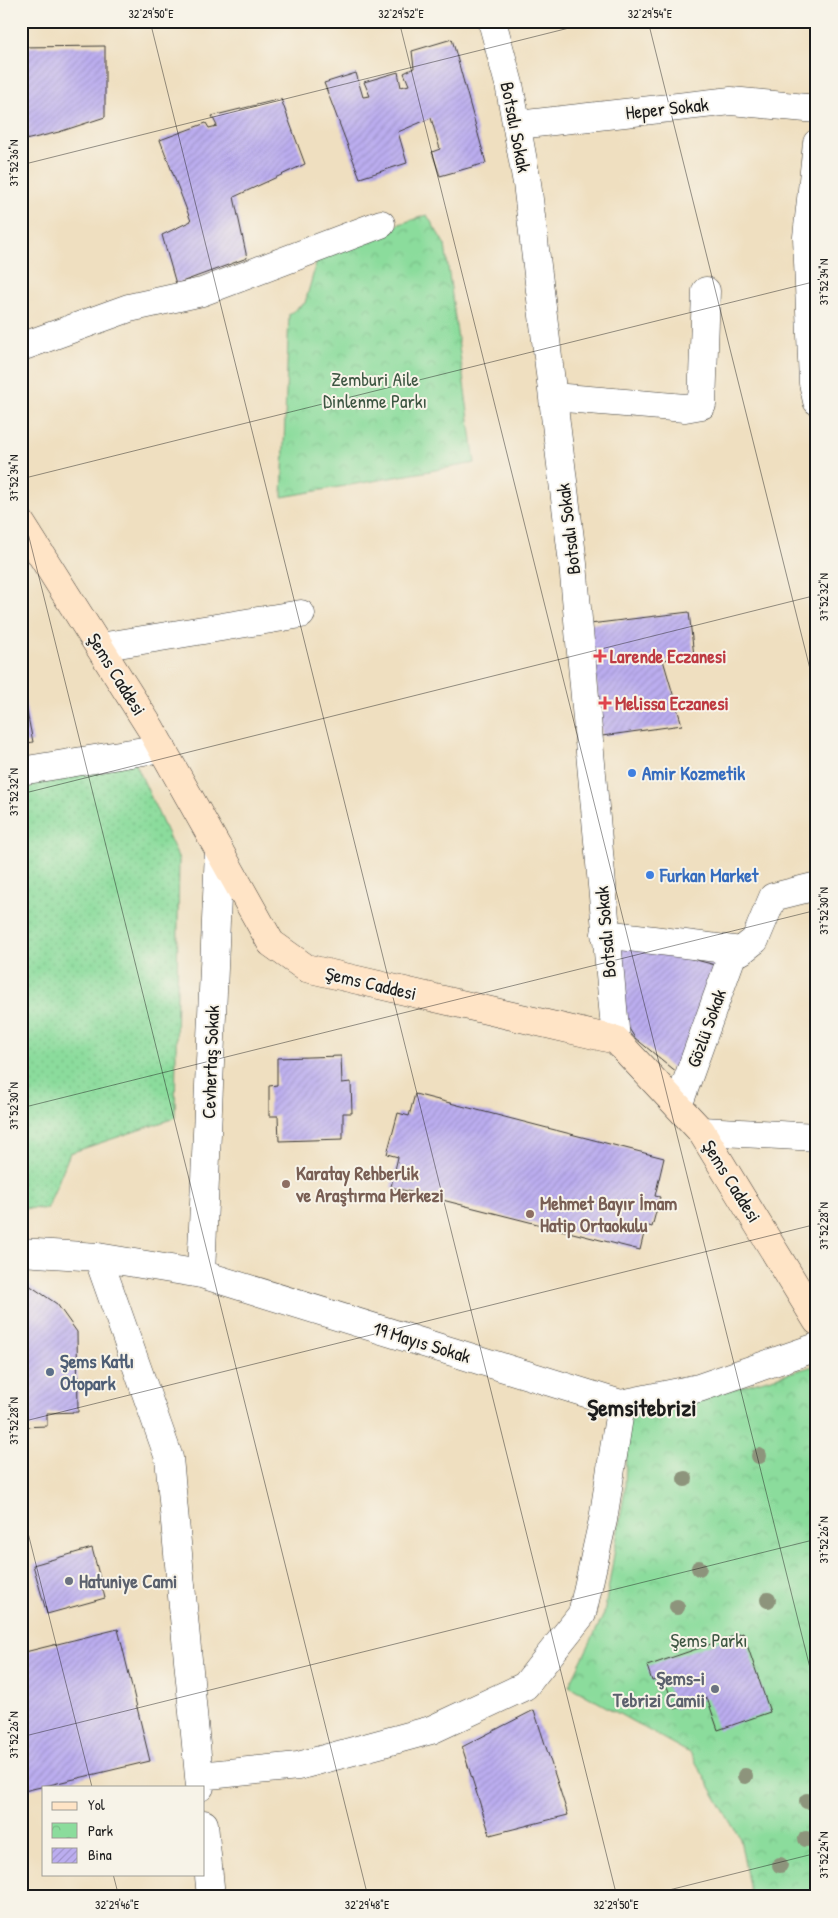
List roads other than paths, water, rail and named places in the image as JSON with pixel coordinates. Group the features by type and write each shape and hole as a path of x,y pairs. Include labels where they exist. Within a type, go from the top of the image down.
{"street":[{"name":"Botsalı Sokak","path":"492,21 518,125 553,397 572,564 616,1040"},
{"name":"Heper Sokak","path":"518,125 731,101 817,109"},
{"path":"817,143 807,237 813,383 817,402"},
{"path":"21,347 129,308 202,292 381,224"},
{"path":"553,397 685,408 702,405 706,291"},
{"name":"Şems Caddesi","path":"21,523 162,748 271,943 306,968 616,1040 701,1131 817,1322"},
{"path":"100,647 302,614"},
{"path":"21,771 162,748"},
{"name":"Cevhertaş Sokak","path":"202,1274 219,850"},
{"path":"605,934 741,951 755,940 773,897 817,886"},
{"name":"Gözlü Sokak","path":"678,1106 734,950"},
{"path":"701,1131 817,1137"},
{"name":"19 Mayıs Sokak","path":"21,1252 98,1257 202,1274 621,1404 699,1388 817,1347"},
{"path":"98,1257 169,1458 199,1781 298,1766 431,1730 525,1686 582,1614 603,1520 621,1404"},
{"path":"205,1834 211,1897"}],"place":[{"name":"Larende Eczanesi","path":"600,656"},
{"name":"Melissa Eczanesi","path":"605,703"},
{"name":"Amir Kozmetik","path":"632,773"},
{"name":"Furkan Market","path":"650,875"},
{"name":"Karatay Rehberlik ve Araştırma Merkezi","path":"286,1184"},
{"name":"Mehmet Bayır İmam Hatip Ortaokulu","path":"530,1214"},
{"name":"Şems Katlı Otopark","path":"50,1372"},
{"name":"Hatuniye Cami","path":"69,1581"},
{"name":"Şems-i Tebrizi Camii","path":"715,1689"}],"district":[{"name":"Şemsitebrizi","path":"642,1408"}],"park label":[{"name":"Zemburi Aile Dinlenme Parkı","path":"375,390"},
{"name":"Şems Parkı","path":"709,1640"}]}
